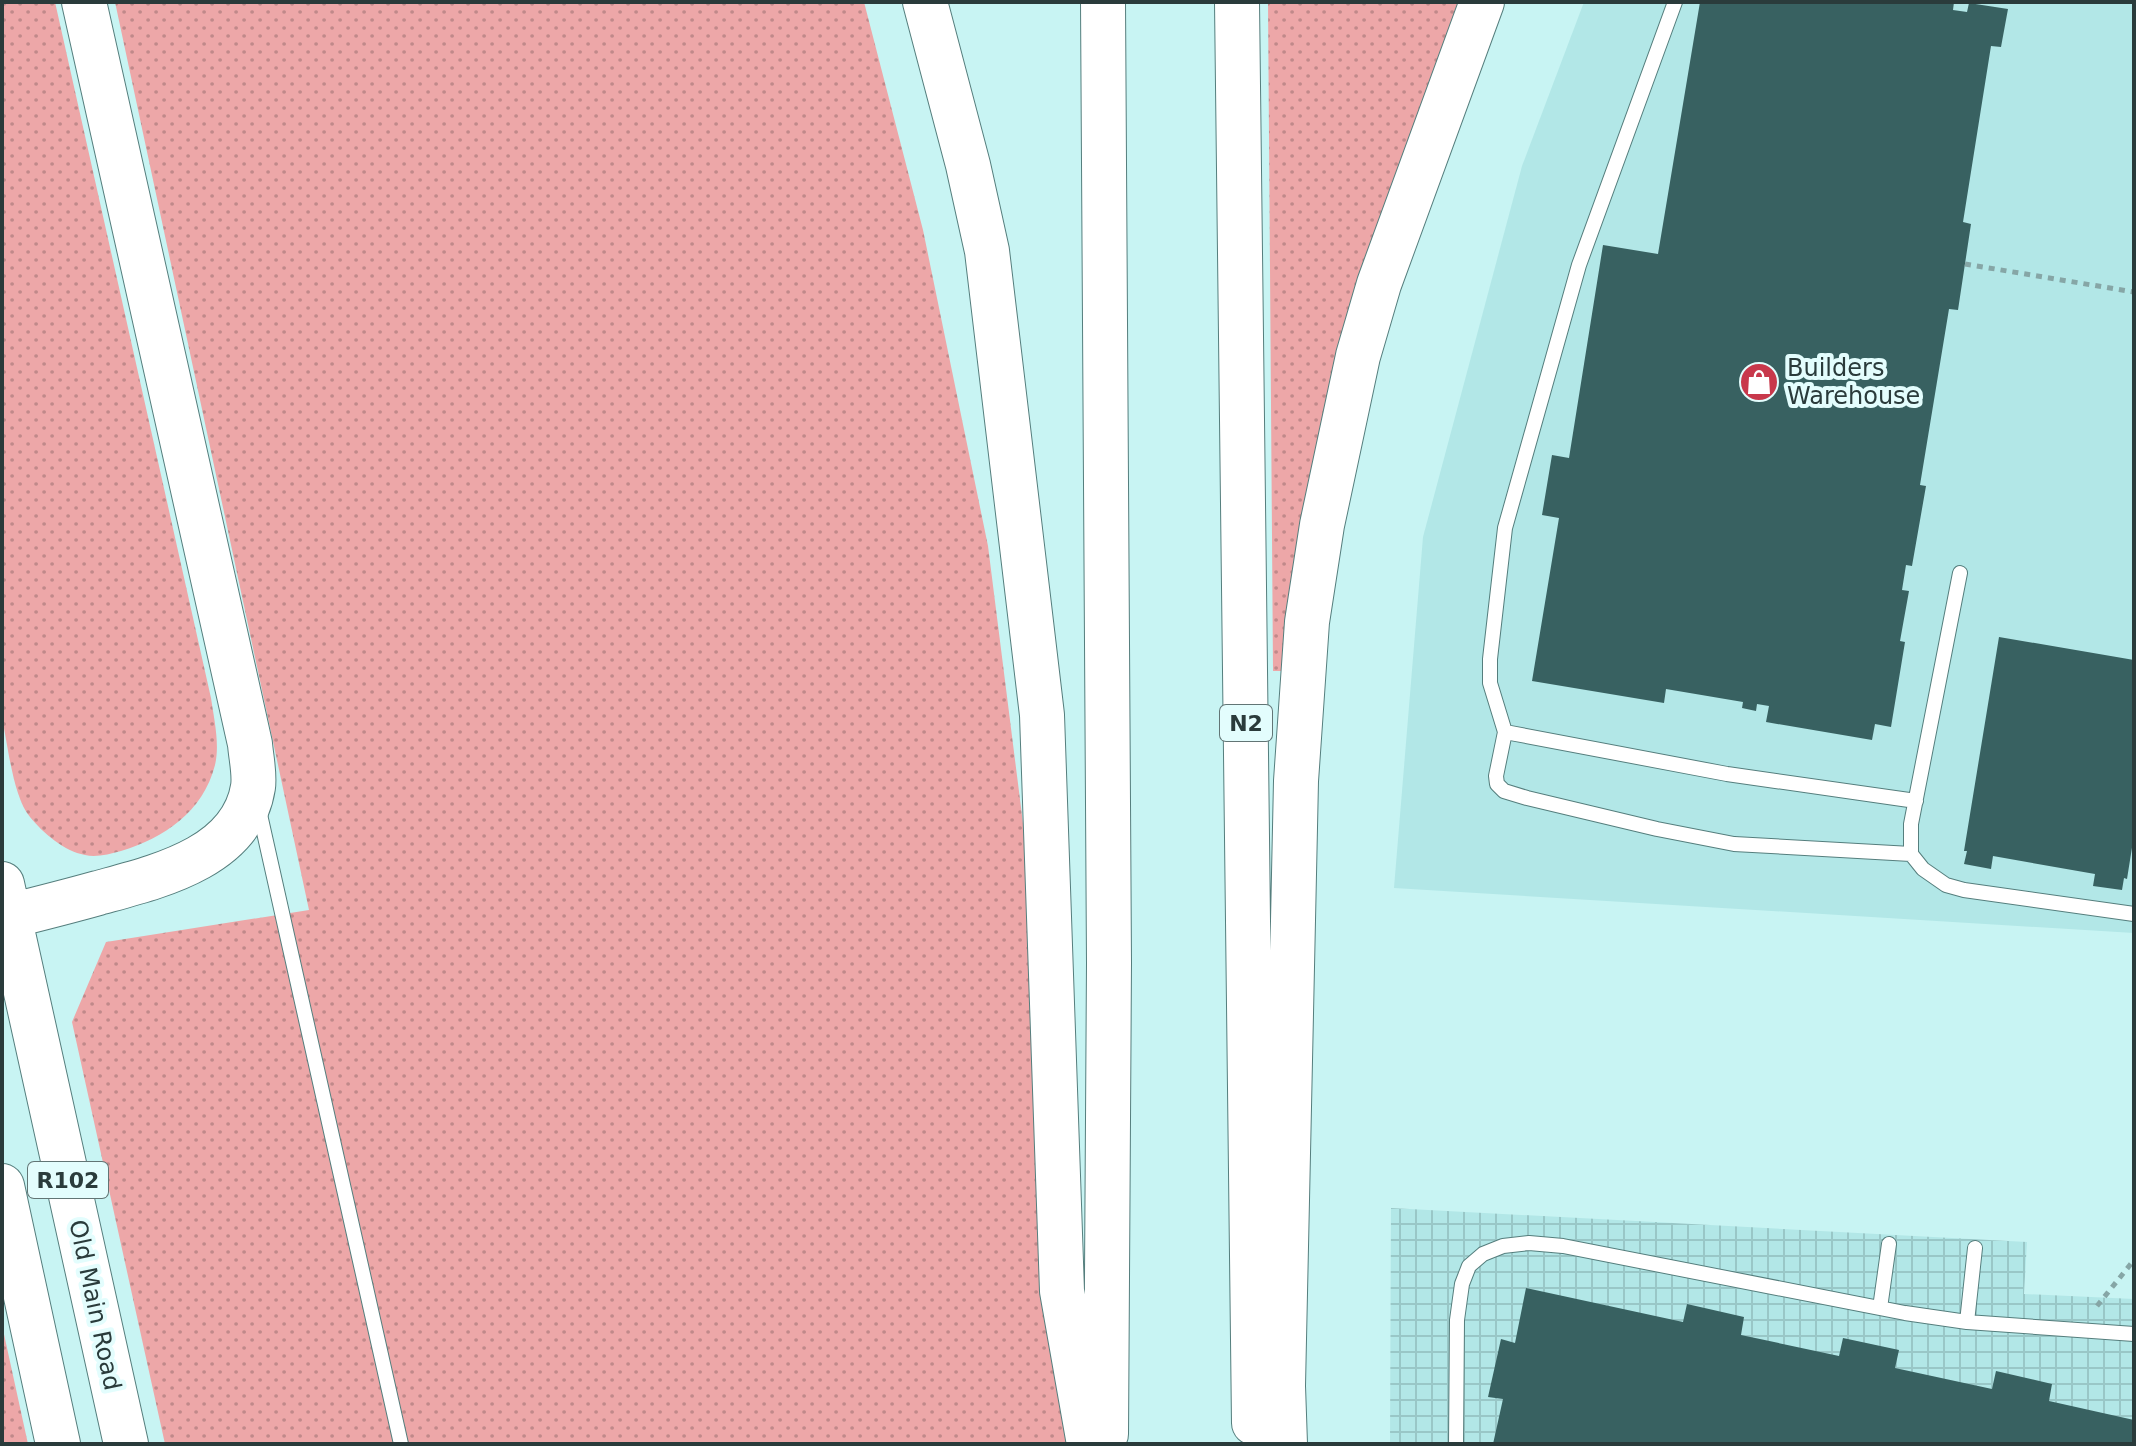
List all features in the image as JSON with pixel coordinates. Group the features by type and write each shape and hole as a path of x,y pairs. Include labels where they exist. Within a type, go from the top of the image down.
{"main road":[{"path":"4,906 161,875 210,851 234,830 254,786 250,744 84,2"},
{"path":"925,2 987,251 1042,715 1062,1291 1089,1444"},
{"path":"1103,2 1109,963 1106,1444"},
{"name":"N2","path":"1237,2 1254,1444"},
{"path":"1285,1444 1283,1386 1296,781 1307,622 1322,525 1358,356 1384,270 1482,2"},
{"name":"Old Main Road","path":"4,906 126,1444"},
{"name":"R102","path":"2,1186 58,1444"}],"lane":[{"path":"1675,2 1579,265 1505,528 1490,659 1490,683 1505,732 1497,784 1510,794 1734,844 1911,854"},
{"path":"1960,573 1911,824 1911,854 1935,879 1964,890 2134,914"},
{"path":"1505,732 1727,774 1916,801"},
{"path":"254,786 401,1444"},
{"path":"1456,1444 1457,1320 1462,1284 1469,1266 1483,1254 1503,1246 1529,1243 1563,1246 1967,1322 2134,1334"},
{"path":"1880,1308 1889,1244"},
{"path":"1967,1322 1975,1248"}],"path":[{"path":"1965,264 2134,292"},
{"path":"2078,1330 2134,1260"}],"shaded area":[{"path":"2,2 55,2 211,698 216,732 215,765 209,782 180,821 137,846 98,856 77,853 62,845 30,817 15,784 2,718"},
{"path":"115,2 864,2 923,230 988,546 1026,847 1066,1444 165,1444 72,1022 106,942 309,910"},
{"path":"1268,2 1460,2 1285,671 1273,671"},
{"path":"1584,2 2134,2 2134,933 1394,888 1423,537 1522,166"},
{"path":"1391,1208 2027,1242 2024,1294 2134,1299 2134,1444 1390,1444"},
{"path":"2,1325 28,1444 2,1444"}],"building":[{"name":"Builders Warehouse","path":"1700,2 1954,2 1953,10 1967,12 1969,3 2008,9 2001,47 1991,46 1963,222 1971,224 1958,310 1949,309 1920,485 1926,486 1912,566 1906,565 1902,590 1909,591 1900,641 1905,642 1891,727 1875,724 1872,740 1766,722 1769,706 1757,704 1756,711 1742,708 1743,702 1666,689 1664,703 1532,681 1559,518 1542,515 1552,455 1569,458 1603,245 1658,254"},
{"path":"1999,637 2134,660 2134,835 2127,879 2124,878 2122,890 2093,886 2095,874 1993,856 1991,869 1964,864"},
{"path":"1526,1288 1683,1322 1687,1304 1744,1317 1741,1335 1839,1356 1843,1338 1899,1350 1895,1368 1992,1389 1996,1371 2052,1384 2049,1401 2134,1420 2134,1444 1493,1444 1503,1399 1488,1397 1501,1339 1515,1343"}],"place":[{"name":"Builders Warehouse","path":"1759,382"}]}
